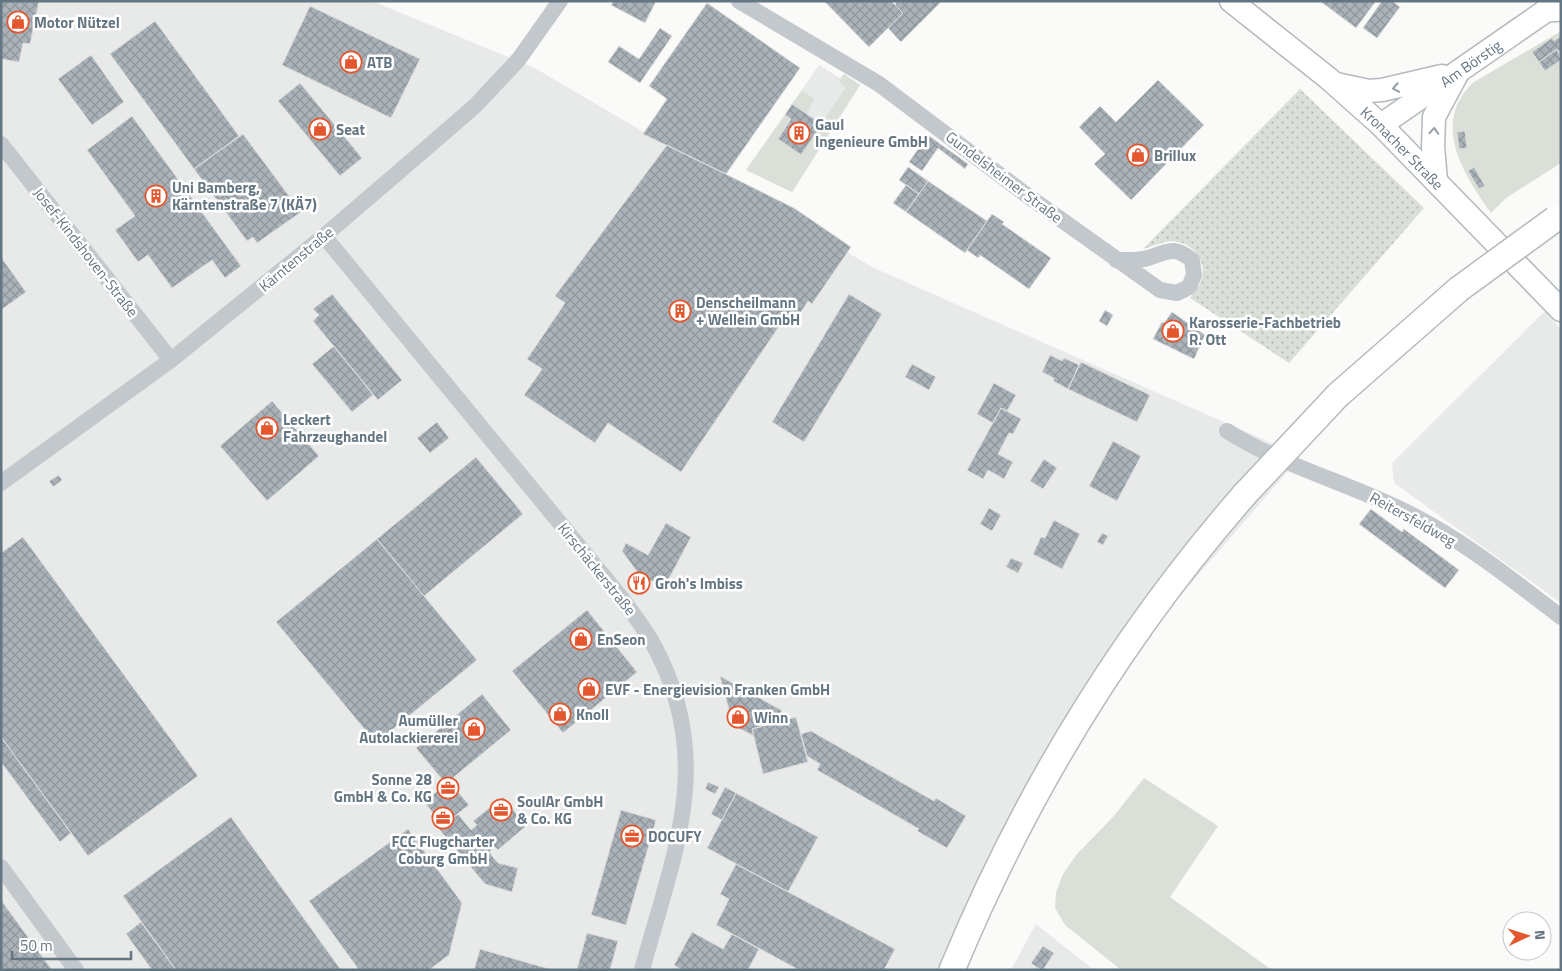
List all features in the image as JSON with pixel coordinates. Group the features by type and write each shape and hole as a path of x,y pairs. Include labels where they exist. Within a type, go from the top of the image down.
{"main road":[{"path":"952,970 1001,859 1071,731 1123,650 1182,569 1344,400 1407,352 1464,295 1559,222"},
{"path":"969,970 1016,863 1087,735 1143,649 1252,497"}],"street":[{"name":"Kärntenstraße","path":"1,483 170,360 324,236 476,105 519,59 560,1"},
{"name":"Gundelsheimer Straße","path":"740,1 879,84 1116,260"},
{"name":"Kronacher Straße","path":"1231,1 1335,84 1381,126 1436,180 1561,310"},
{"name":"Am Börstig","path":"1381,126 1460,70 1556,6"},
{"path":"1335,84 1369,91 1382,90 1460,70"},
{"path":"1436,180 1433,147 1434,117 1460,70"},
{"name":"Josef-Kindshoven-Straße","path":"1,144 170,360"},
{"name":"Kirschäckerstraße","path":"324,236 624,601 652,641 663,664 683,727 686,762 685,806 642,970"},
{"name":"Reitersfeldweg","path":"1227,431 1258,450 1402,510 1475,554 1561,617"},
{"path":"1,867 76,970"}],"shaded area":[{"path":"1,1 372,1 535,68 874,268 1301,456 1135,648 1034,817 961,970 1,970"},
{"path":"1561,31 1561,163 1506,198 1491,213 1470,182 1462,165 1453,131 1454,114 1461,98 1474,82"},
{"path":"819,65 840,78 844,74 860,85 792,192 746,170"},
{"path":"844,74 860,85 792,192 746,170 785,115 791,119 778,139 801,155 846,87 839,82"},
{"path":"1300,89 1424,208 1289,363 1190,298 1200,283 1203,268 1195,251 1190,247 1178,242 1169,241 1143,249"},
{"path":"802,91 814,99 807,114 792,104"},
{"path":"1545,311 1561,330 1561,603 1394,483 1392,463"},
{"path":"1144,778 1218,826 1170,897 1272,970 1121,970 1065,925 1055,908 1056,892 1063,874 1077,854 1113,817"},
{"path":"1036,924 1094,970 1011,970"}],"building":[{"name":"Motor Nützel","path":"1,1 39,1 30,44 23,43 19,62 1,59"},
{"path":"614,1 656,1 645,23 611,5"},
{"path":"824,1 891,1 903,13 869,47"},
{"path":"897,1 942,1 901,42 888,28 903,13 895,5"},
{"path":"1320,1 1376,1 1356,28"},
{"path":"1382,1 1392,1 1400,7 1377,38 1363,28"},
{"path":"707,3 800,68 726,174 643,134 667,99 649,86"},
{"name":"ATB","path":"310,6 420,59 391,118 282,65"},
{"path":"155,21 239,136 194,169 110,54"},
{"path":"660,28 672,36 640,83 608,62 619,46 639,59"},
{"path":"1561,36 1561,50 1558,51 1557,49 1539,62 1532,52 1552,38 1554,41"},
{"path":"1557,49 1561,60 1545,71 1539,62"},
{"path":"91,55 124,102 92,125 58,79"},
{"path":"1158,80 1204,125 1131,200 1094,164 1105,154 1079,127 1100,106 1116,122"},
{"name":"Seat","path":"300,83 362,158 340,176 278,101"},
{"name":"Gaul Ingenieure GmbH","path":"792,104 817,121 815,124 820,127 801,155 778,139 791,119 785,115"},
{"name":"Uni Bamberg, Kärntenstraße 7 (KÄ7)","path":"132,116 241,266 225,278 212,260 172,288 148,255 138,262 115,230 135,216 87,150"},
{"path":"1465,131 1467,148 1459,149 1457,132"},
{"path":"243,134 301,212 257,243 253,237 247,241 194,169"},
{"path":"928,135 968,164 965,169 938,148 922,171 909,162"},
{"name":"Denscheilmann + Wellein GmbH","path":"667,145 794,208 851,247 812,304 808,301 793,324 784,319 681,472 608,423 595,443 524,395 542,369 527,359 565,303 555,296"},
{"path":"908,167 928,181 919,194 899,180"},
{"path":"1474,167 1485,186 1479,189 1468,171"},
{"path":"928,181 987,221 965,253 906,212"},
{"path":"906,185 919,194 906,212 893,203"},
{"path":"992,214 1004,222 1002,224 1051,258 1029,289 980,255 978,258 967,250"},
{"path":"1,257 26,292 1,310"},
{"path":"332,294 402,380 378,400 313,321 319,315 313,309"},
{"path":"849,294 882,314 804,442 772,422"},
{"path":"1105,310 1113,315 1107,326 1099,321"},
{"path":"1172,312 1205,335 1194,359 1153,339 1162,322 1164,323"},
{"path":"334,346 373,395 352,412 312,364"},
{"path":"1050,355 1062,361 1064,358 1079,365 1068,389 1053,381 1054,378 1042,372"},
{"path":"1081,362 1150,395 1137,422 1068,389"},
{"path":"912,364 936,377 929,390 905,377"},
{"path":"994,383 1016,395 1007,411 1001,408 993,423 977,414"},
{"path":"272,401 319,456 267,501 220,446"},
{"path":"1001,408 1021,419 1013,434 1009,433 998,454 1013,462 1004,479 988,470 983,479 967,470"},
{"path":"437,422 449,438 430,453 417,438"},
{"path":"1113,441 1141,456 1117,501 1089,486"},
{"path":"476,457 523,514 424,596 377,539"},
{"path":"1044,459 1057,468 1043,489 1030,481"},
{"path":"59,475 62,480 53,487 49,481"},
{"path":"989,508 1001,515 992,531 980,524"},
{"path":"1371,509 1402,532 1404,529 1459,570 1445,588 1359,524"},
{"path":"1054,520 1080,534 1062,569 1033,554 1041,537 1045,538"},
{"path":"666,523 691,537 664,588 638,573 622,551 626,543 648,555"},
{"path":"1102,533 1108,536 1103,545 1097,542"},
{"path":"23,537 198,776 88,856 1,737 1,553"},
{"path":"377,539 477,660 376,743 276,622"},
{"path":"1011,558 1023,563 1018,573 1006,567"},
{"path":"638,573 650,580 645,590 632,582"},
{"path":"587,610 637,672 563,733 512,671"},
{"path":"720,676 781,710 784,720 752,729 754,736 733,725"},
{"path":"482,694 511,730 449,781 469,805 443,825 424,802 446,784 416,748"},
{"path":"796,717 808,762 763,774 752,729"},
{"path":"811,731 934,801 936,798 966,816 947,848 917,831 919,829 817,770 820,764 807,756 801,734"},
{"path":"1,737 71,833 60,842 1,762"},
{"path":"708,782 719,787 715,794 705,789"},
{"path":"725,787 736,793 722,820 711,814"},
{"path":"736,793 818,837 788,892 707,848"},
{"path":"503,797 526,826 498,850 495,847 489,852 498,863 518,868 512,892 485,884 439,829 458,814 471,830 477,825 473,821"},
{"path":"621,810 656,820 626,925 591,915"},
{"path":"231,817 341,970 176,970 123,896"},
{"path":"408,829 462,903 449,955 429,970 359,970 309,901"},
{"path":"736,864 895,949 884,970 799,970 716,925 729,899 720,894"},
{"path":"1,900 52,970 1,970"},
{"path":"141,922 176,970 152,970 126,934"},
{"path":"692,932 723,949 732,934 759,949 748,970 682,970 674,965"},
{"path":"587,933 618,941 610,970 577,969"},
{"path":"1043,946 1054,953 1043,970 1041,970 1031,963"},
{"path":"480,949 553,970 474,970"}],"place":[{"name":"Motor Nützel","path":"18,22"},
{"name":"ATB","path":"351,62"},
{"name":"Seat","path":"320,129"},
{"name":"Gaul Ingenieure GmbH","path":"799,133"},
{"name":"Brillux","path":"1138,155"},
{"name":"Uni Bamberg, Kärntenstraße 7 (KÄ7)","path":"156,196"},
{"name":"Denscheilmann + Wellein GmbH","path":"680,311"},
{"name":"Karosserie-Fachbetrieb R. Ott","path":"1173,331"},
{"name":"Leckert Fahrzeughandel","path":"267,428"},
{"name":"Groh's Imbiss","path":"639,583"},
{"name":"EnSeon","path":"581,639"},
{"name":"EVF - Energievision Franken GmbH","path":"589,689"},
{"name":"Knoll","path":"560,714"},
{"name":"Winn","path":"738,717"},
{"name":"Aumüller Autolackiererei","path":"474,729"},
{"name":"Sonne 28 GmbH & Co. KG","path":"448,788"},
{"name":"SoulAr GmbH & Co. KG","path":"501,810"},
{"name":"FCC Flugcharter Coburg GmbH","path":"443,818"},
{"name":"DOCUFY","path":"632,836"}]}
